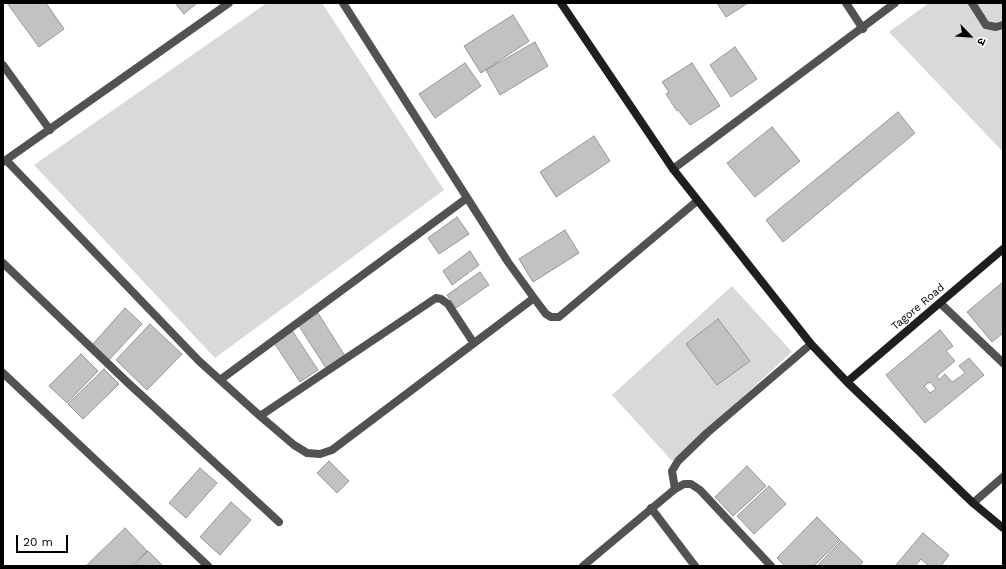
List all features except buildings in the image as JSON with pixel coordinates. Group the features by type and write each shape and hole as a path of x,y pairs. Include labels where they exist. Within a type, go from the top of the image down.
{"street":[{"path":"229,3 5,161 199,360 294,445 307,453 320,454 332,450 473,342 534,298"},
{"path":"343,3 467,198 546,314 555,318 559,317 697,201"},
{"path":"561,3 673,169 811,344 847,382 973,503 1003,528"},
{"path":"846,3 863,29"},
{"path":"673,169 863,29 895,3"},
{"path":"972,3 986,25 996,27 1003,24"},
{"path":"3,65 50,130"},
{"path":"220,380 467,198"},
{"name":"Tagore Road","path":"847,382 1003,249"},
{"path":"3,263 127,382 279,522"},
{"path":"260,416 436,298 442,299 448,304 473,342"},
{"path":"940,303 1003,363"},
{"path":"675,489 672,471 678,461 707,433 811,344"},
{"path":"3,373 208,566"},
{"path":"973,503 1003,477"},
{"path":"583,566 675,489 684,484 691,484 700,490 771,566"},
{"path":"651,508 695,566"}],"shaded area":[{"path":"267,3 322,3 444,190 215,358 34,165"},
{"path":"929,3 1003,3 1003,152 889,32"},
{"path":"732,286 792,352 672,461 612,395"}]}
